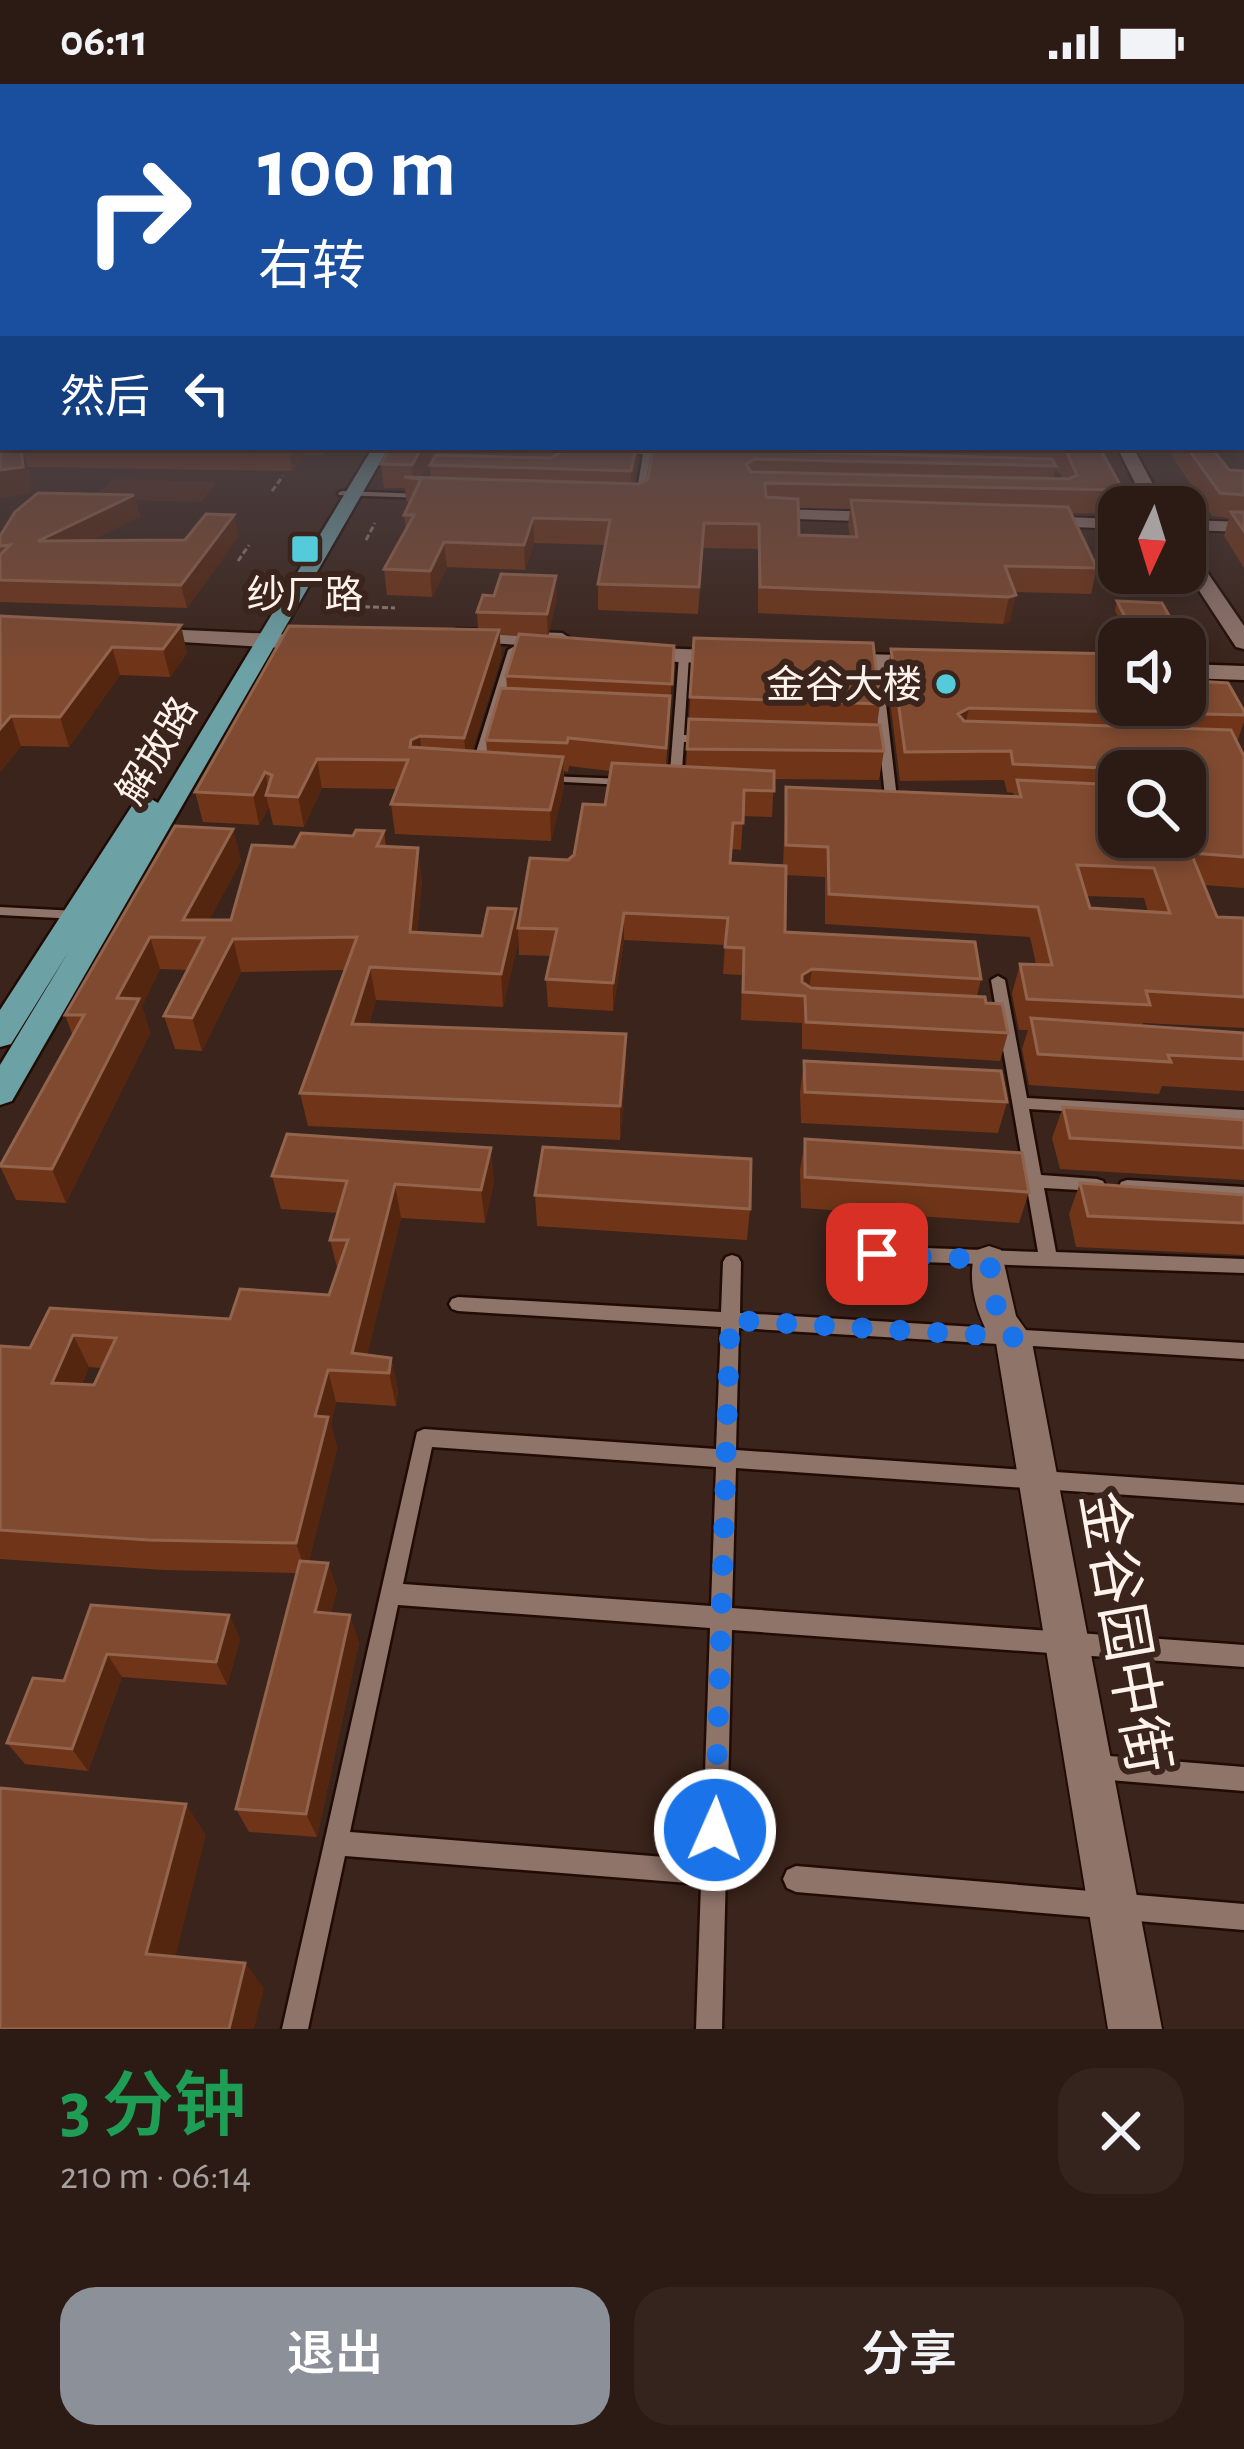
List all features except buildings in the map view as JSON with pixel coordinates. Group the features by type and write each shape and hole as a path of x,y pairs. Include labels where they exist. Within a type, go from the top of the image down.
{"main road":[{"name":"解放路","path":"348,493 352,484"},
{"name":"解放路","path":"8,1046 355,484"},
{"path":"1206,557 1244,613"},
{"path":"1206,585 1244,642"},
{"path":"115,628 317,637"},
{"name":"解放路","path":"0,1094 8,1046 77,915 263,634"},
{"path":"594,647 427,641 513,650 594,647 684,656 762,653 594,647"},
{"path":"807,654 963,658 876,661 807,654"},
{"path":"1206,659 1244,660"},
{"path":"1206,672 1244,673"}],"street":[{"path":"773,514 901,518"},
{"path":"1010,520 1098,523"},
{"path":"1206,526 1244,527"},
{"name":"金谷园中街","path":"989,1260 999,1323 1013,1337 1135,2029"}],"lane":[{"path":"420,495 426,484"},
{"path":"617,501 639,502 642,484"},
{"path":"348,493 442,496"},
{"path":"475,775 513,650"},
{"path":"675,785 684,656"},
{"path":"876,661 892,813"},
{"path":"495,709 518,710"},
{"path":"657,715 680,716"},
{"path":"678,738 724,740"},
{"path":"861,745 884,746"},
{"path":"458,775 497,776"},
{"path":"542,778 631,783"},
{"path":"653,784 699,786"},
{"path":"866,794 913,796"},
{"path":"0,911 77,915"},
{"path":"998,980 1048,1258"},
{"path":"983,1016 1005,1017"},
{"path":"1009,1039 1032,1040"},
{"path":"995,1090 1019,1097 1244,1116"},
{"path":"1009,1165 1033,1173 1244,1193"},
{"path":"840,1252 1244,1266"},
{"path":"709,2029 732,1262"},
{"path":"458,1304 1244,1351"},
{"path":"295,2029 424,1438 1244,1494"},
{"path":"390,1594 1244,1656"},
{"path":"1088,1767 1244,1779"},
{"path":"336,1843 714,1873"},
{"path":"796,1879 1244,1917"}],"path":[{"path":"272,491 277,484"},
{"path":"366,540 375,523"},
{"path":"238,561 249,545"},
{"path":"346,606 395,608"}],"shaded area":[{"path":"108,484 216,484 201,502 92,499"}],"place":[{"name":"纱厂路","path":"305,549"},
{"name":"金谷大楼","path":"946,684"}],"route":[{"path":"715,1830 730,1320 1013,1337 999,1323 989,1260 877,1254"}]}
